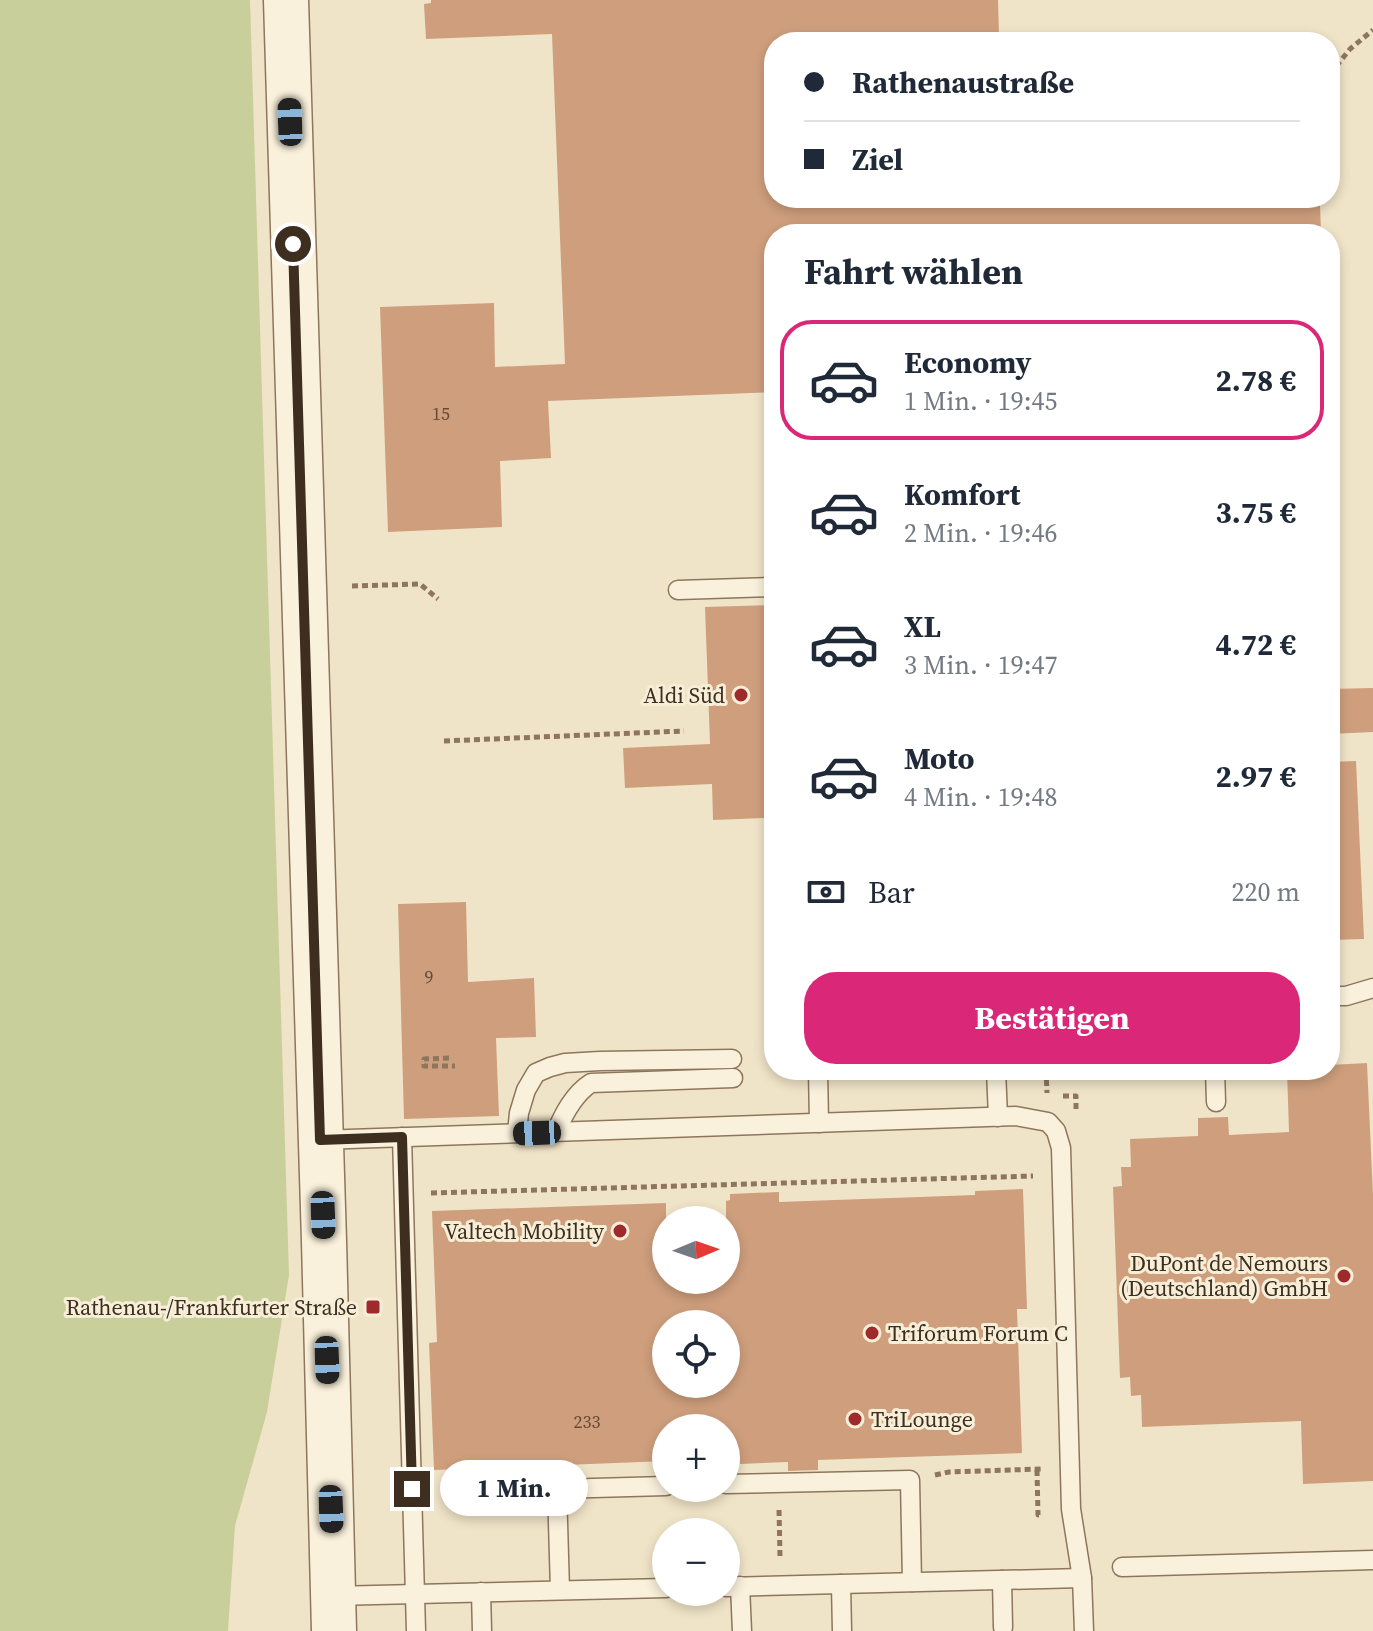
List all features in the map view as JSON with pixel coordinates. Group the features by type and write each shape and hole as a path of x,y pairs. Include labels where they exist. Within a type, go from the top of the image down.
{"street":[{"path":"286,0 332,1615"}],"lane":[{"path":"678,590 764,587"},
{"path":"1340,996 1373,988"},
{"path":"517,1133 526,1090 536,1073 550,1067 600,1061 732,1059"},
{"path":"556,1132 565,1112 584,1087 591,1083 733,1078"},
{"path":"818,1080 819,1123"},
{"path":"996,1080 998,1117"},
{"path":"1215,1080 1216,1102"},
{"path":"320,1140 998,1117 1025,1117 1048,1122 1056,1131 1061,1148 1071,1509 1082,1578 1084,1631"},
{"path":"402,1137 416,1631"},
{"path":"740,1484 910,1480 912,1582"},
{"path":"560,1590 557,1489 652,1486"},
{"path":"1122,1567 1373,1560"},
{"path":"740,1586 1082,1578"},
{"path":"1002,1580 1003,1627"},
{"path":"841,1584 842,1631"},
{"path":"332,1615 415,1594 652,1588"},
{"path":"481,1592 482,1631"},
{"path":"737,1606 742,1631"}],"path":[{"path":"1340,62 1373,30"},
{"path":"352,586 420,584 438,599"},
{"path":"444,741 684,731"},
{"path":"449,1058 424,1059 424,1066 455,1066"},
{"path":"404,1194 1038,1176"},
{"path":"1037,1469 1037,1481"},
{"path":"910,1480 949,1472 1053,1469"},
{"path":"778,1483 781,1585"},
{"path":"412,1489 517,1485 557,1489"}],"green space":[{"path":"0,0 250,0 289,1275 267,1412 235,1526 228,1631 0,1631"}],"building":[{"path":"431,0 998,0 999,32 764,32 764,208 1320,208 1321,224 764,224 764,392 548,401 551,458 500,461 502,527 388,532 380,307 494,303 495,367 565,364 552,34 426,39 424,4 431,3"},
{"name":"Aldi Süd","path":"764,605 764,818 713,820 712,784 625,788 623,748 710,744 705,607"},
{"path":"1373,688 1373,732 1340,734 1340,689"},
{"path":"1356,761 1364,939 1340,940 1340,762"},
{"path":"466,902 468,982 534,978 536,1037 496,1038 499,1116 404,1119 398,904"},
{"path":"1367,1063 1373,1195 1373,1481 1303,1484 1301,1421 1142,1427 1141,1395 1131,1396 1130,1377 1120,1378 1113,1187 1122,1186 1121,1167 1131,1167 1130,1139 1198,1136 1198,1118 1228,1117 1229,1135 1289,1132 1287,1080 1340,1080 1340,1064"},
{"name":"Triforum Forum C","path":"1023,1189 1027,1309 1017,1309 1022,1453 818,1460 818,1470 788,1471 788,1462 740,1464 740,1414 652,1414 652,1462 434,1470 429,1343 437,1342 432,1211 666,1203 666,1206 652,1206 652,1294 740,1294 740,1206 726,1206 730,1194 779,1192 779,1202 975,1195 975,1191"}],"place":[{"name":"Aldi Süd","path":"741,695"},
{"name":"Valtech Mobility","path":"620,1231"},
{"name":"DuPont de Nemours (Deutschland) GmbH","path":"1344,1276"},
{"name":"Rathenau-/Frankfurter Straße","path":"373,1307"},
{"name":"Triforum Forum C","path":"872,1333"},
{"name":"TriLounge","path":"855,1419"}],"route":[{"path":"293,244 320,1140 402,1137 412,1489"}]}
